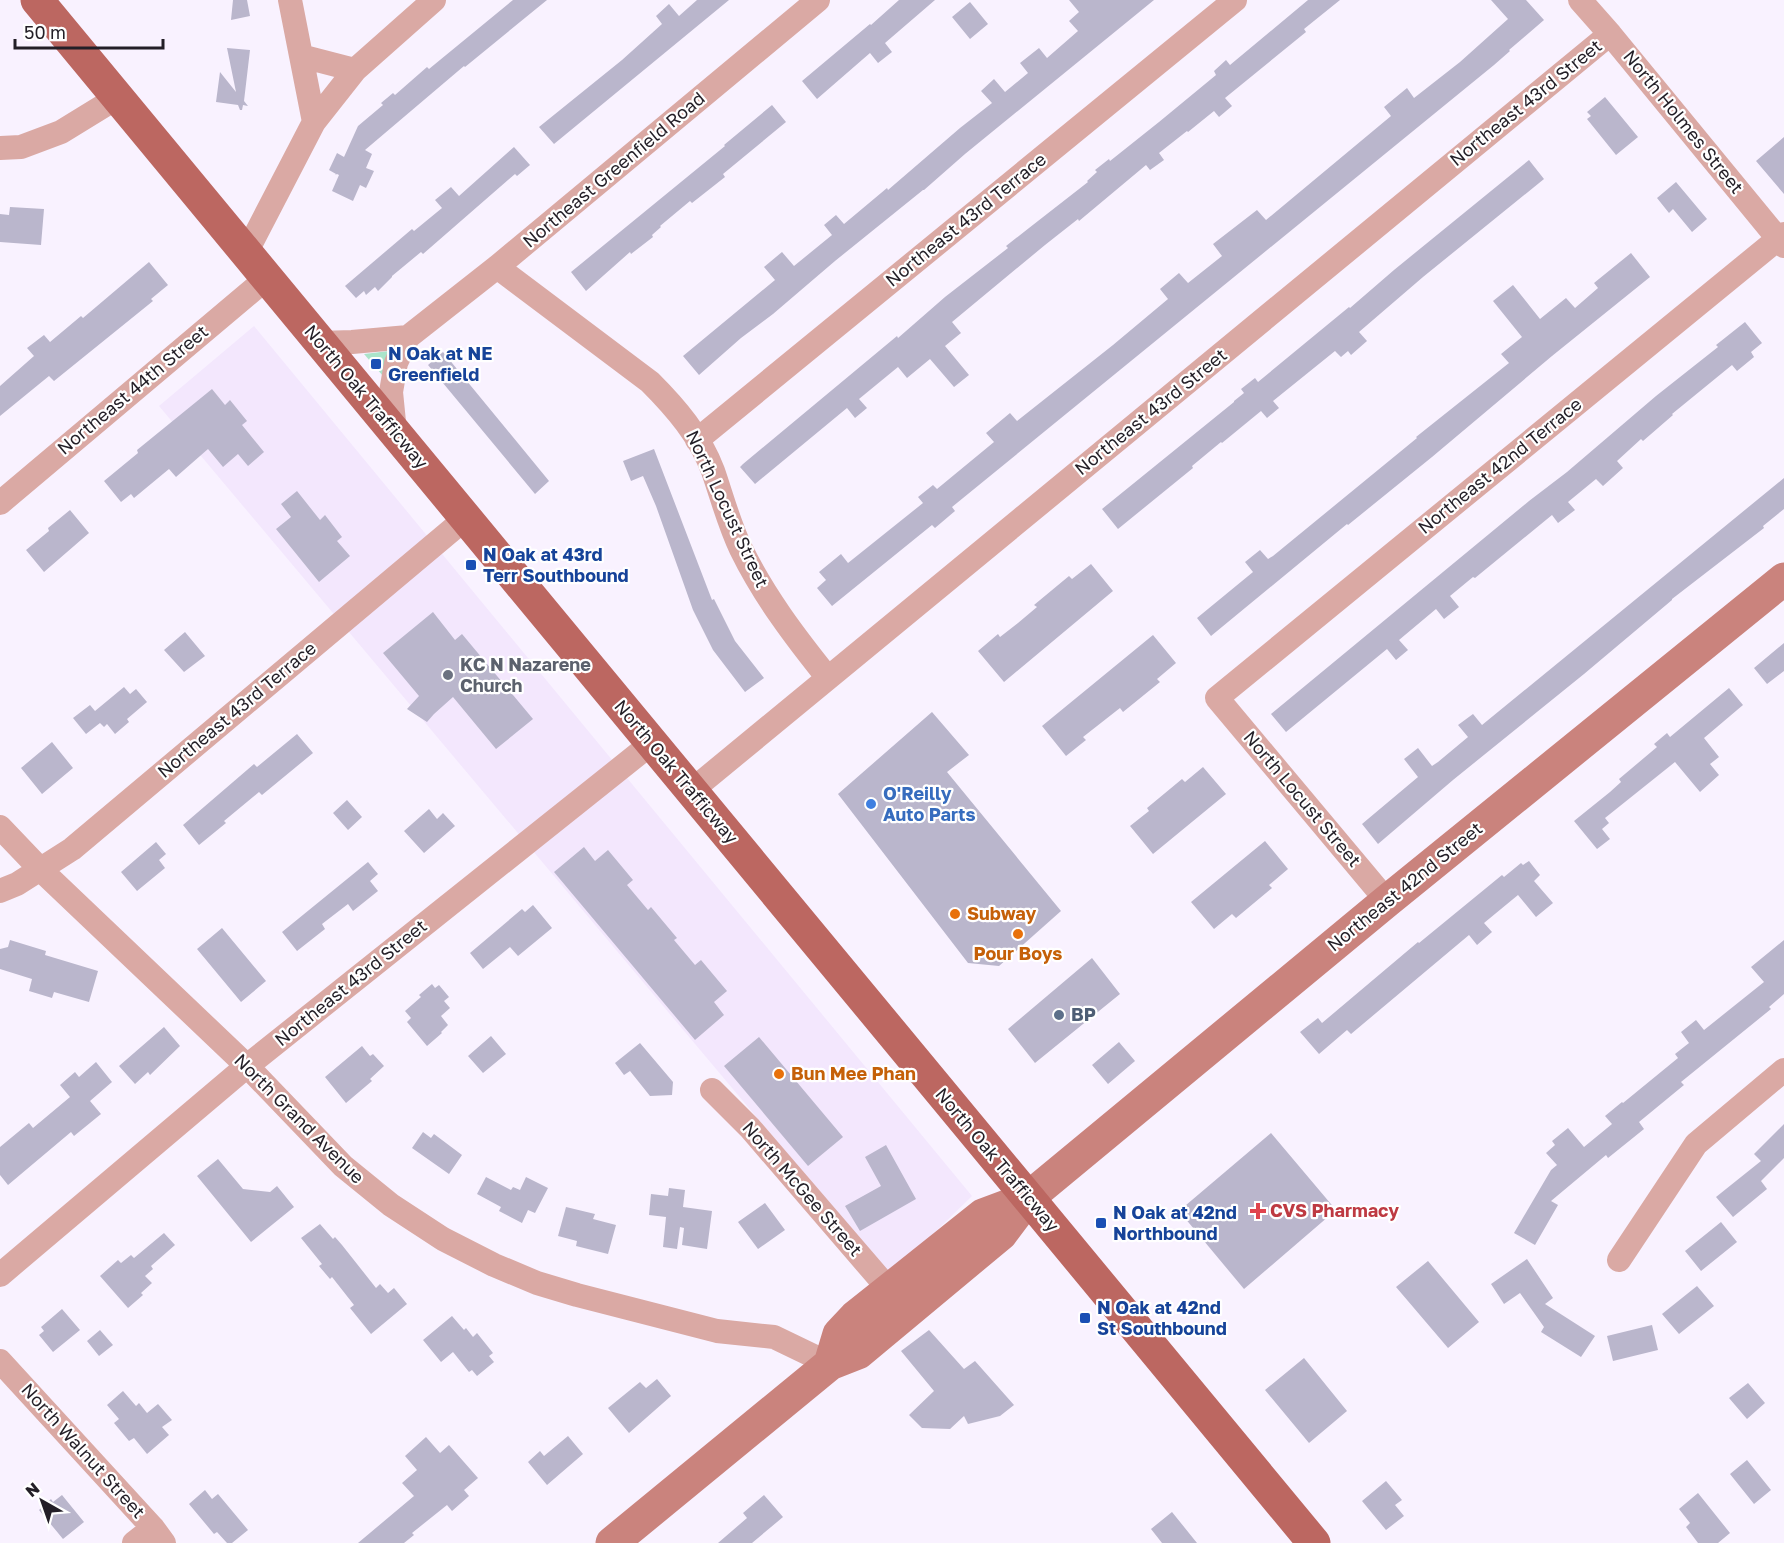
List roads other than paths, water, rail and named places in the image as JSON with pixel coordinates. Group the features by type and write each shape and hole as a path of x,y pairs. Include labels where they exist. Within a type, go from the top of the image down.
{"main road":[{"name":"North Oak Trafficway","path":"38,0 1314,1543"},
{"name":"Northeast 42nd Street","path":"1029,1198 1387,901 1784,579"},
{"path":"830,1364 840,1334 855,1317 983,1215 1029,1198"},
{"path":"612,1543 830,1364 858,1353 1001,1234 1029,1198"}],"street":[{"path":"290,0 314,122"},
{"path":"246,253 314,122 356,70 434,0"},
{"name":"Northeast Greenfield Road","path":"395,432 391,392 396,363 408,337 497,267 818,0"},
{"name":"Northeast 43rd Terrace","path":"697,440 1235,0"},
{"name":"North Holmes Street","path":"1580,0 1782,240"},
{"name":"Northeast 43rd Street","path":"692,791 1610,34"},
{"path":"301,56 356,70"},
{"path":"0,148 21,147 61,132 118,97"},
{"name":"Northeast 42nd Terrace","path":"1217,698 1782,240"},
{"name":"North Locust Street","path":"497,267 650,382 679,412 712,469 727,517 740,548 764,592 792,633 828,678"},
{"name":"Northeast 44th Street","path":"0,503 267,278"},
{"path":"320,343 408,337"},
{"name":"Northeast 43rd Terrace","path":"0,891 41,870 72,849 466,518"},
{"name":"North Locust Street","path":"1217,698 1387,901"},
{"name":"Northeast 43rd Street","path":"0,1275 247,1066 652,743"},
{"name":"North Grand Avenue","path":"0,827 41,870 247,1066 343,1166 391,1205 443,1239 537,1282 577,1295 717,1331 774,1337 830,1364"},
{"path":"1619,1260 1696,1144 1784,1070"},
{"name":"North McGee Street","path":"712,1090 750,1128 880,1278 887,1291"},
{"name":"North Walnut Street","path":"0,1361 150,1538"}],"place":[{"name":"N Oak at NE Greenfield","path":"376,364"},
{"name":"N Oak at 43rd Terr Southbound","path":"471,565"},
{"name":"KC N Nazarene Church","path":"448,675"},
{"name":"O'Reilly Auto Parts","path":"871,804"},
{"name":"Subway","path":"955,914"},
{"name":"Pour Boys","path":"1018,934"},
{"name":"BP","path":"1059,1015"},
{"name":"Bun Mee Phan","path":"779,1074"},
{"name":"CVS Pharmacy","path":"1258,1211"},
{"name":"N Oak at 42nd Northbound","path":"1101,1223"},
{"name":"N Oak at 42nd St Southbound","path":"1085,1318"}]}
